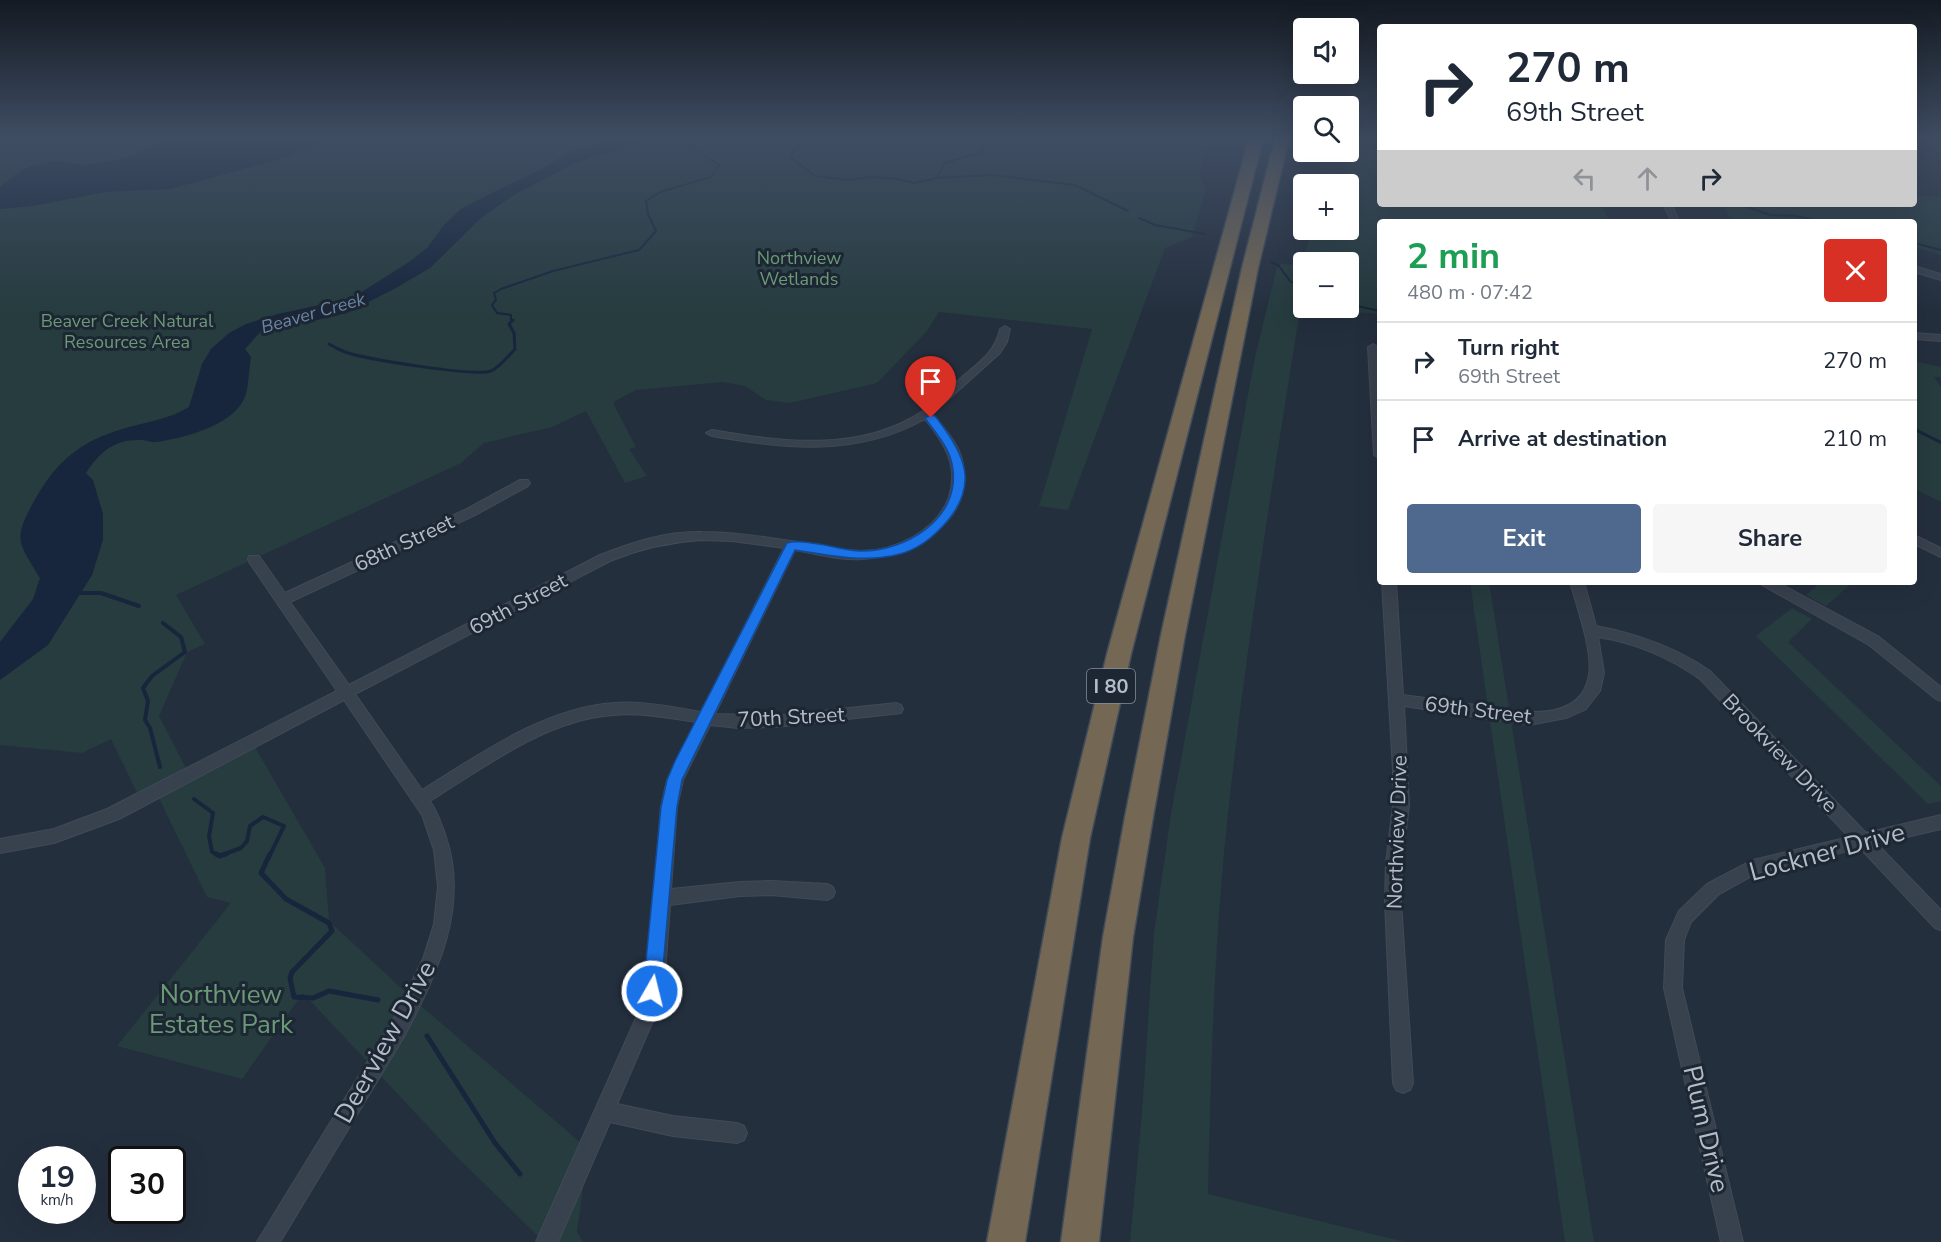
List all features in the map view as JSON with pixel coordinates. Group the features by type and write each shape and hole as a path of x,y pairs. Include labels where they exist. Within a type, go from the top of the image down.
{"highway":[{"path":"1230,239 1235,197"},
{"name":"I 80","path":"1006,1242 1076,838 1119,654 1241,197"},
{"name":"I 80","path":"1080,1242 1118,937 1139,817 1173,635 1267,197"}],"street":[{"path":"1917,270 1941,277"},
{"path":"712,433 774,443 832,444 887,432 926,414 1001,346 1005,329"},
{"path":"1917,336 1941,338"},
{"path":"1373,347 1377,408"},
{"name":"69th Street","path":"0,846 54,836 113,814 605,558 634,546 671,537 710,534 846,554 883,554 916,542 942,522 958,497 959,470 950,443 926,414"},
{"name":"68th Street","path":"282,600 471,512 524,483"},
{"path":"1917,540 1941,552"},
{"path":"547,1242 649,1009 656,973 669,807 675,780 791,546"},
{"name":"Deerview Drive","path":"254,559 420,799 438,830 447,871 447,897 443,925 425,980 403,1021 268,1242"},
{"name":"Northview Drive","path":"1389,585 1401,805 1394,863 1393,902 1403,1083"},
{"path":"1578,585 1589,630"},
{"path":"1772,585 1874,641 1941,695"},
{"name":"69th Street","path":"1396,699 1511,717 1547,718 1575,709 1594,691 1597,680 1597,662 1589,630"},
{"name":"Brookview Drive","path":"1589,630 1657,646 1674,654 1705,675 1941,922"},
{"name":"70th Street","path":"420,799 535,732 574,717 620,708 645,708 737,722 760,722 896,709"},
{"name":"Lockner Drive","path":"1679,1015 1673,988 1675,940 1685,917 1698,901 1713,889 1753,867 1941,822"},
{"path":"662,898 740,889 771,888 827,892"},
{"name":"Plum Drive","path":"1679,1015 1732,1242"},
{"path":"606,1111 673,1126 737,1133"}],"green space":[{"path":"0,197 1204,197 1192,237 1165,248 1068,510 1039,506 1092,329 939,312 927,331 877,383 790,403 766,400 745,386 723,382 636,390 615,401 614,405 636,447 629,449 647,476 625,483 586,411 552,427 484,443 461,463 176,595 205,644 187,652 159,716 189,774 252,742 325,868 329,921 414,1000 588,1149 577,1232 583,1242 544,1242 453,1153 303,993 242,1079 117,1046 231,903 207,897 156,792 140,799 111,739 82,753 0,745"},
{"path":"1359,197 1377,197 1377,207 1603,207 1608,219 1377,219 1377,314 1359,313 1359,252 1305,252 1309,240 1359,240"},
{"path":"1917,197 1941,197 1941,255 1917,248 1917,219 1732,219 1723,207 1917,207"},
{"path":"1281,264 1293,265 1293,318 1299,318 1252,625 1223,862 1216,957 1208,1194 1405,1242 1130,1242 1142,1113 1154,933 1171,814 1255,357 1277,267"},
{"path":"1917,362 1941,367 1941,377 1934,377 1941,387 1941,502 1917,490"},
{"path":"1470,585 1489,585 1594,1242 1565,1242"},
{"path":"1818,585 1850,585 1826,606 1806,595"},
{"path":"1792,608 1812,619 1788,642 1941,786 1941,801 1928,804 1756,636"}],"water":[{"path":"0,197 80,197 33,206 0,209"},
{"name":"Beaver Creek","path":"484,197 511,197 481,218 430,268 396,288 347,313 317,320 285,321 261,331 245,349 251,357 246,394 241,405 221,422 168,440 121,442 96,459 86,473 93,480 103,514 103,540 92,575 48,645 0,680 0,642 33,599 40,578 22,546 21,531 37,496 56,469 77,450 102,436 168,417 189,407 202,364 211,349 229,333 246,324 278,314 352,298 427,248 444,225 462,208"}],"waterway":[{"path":"511,321 511,315 497,313 492,305 496,300 494,293 553,271 639,250 656,231 648,214 646,201 652,197"},
{"path":"1099,197 1128,211"},
{"path":"1747,207 1770,215 1810,219"},
{"path":"1139,218 1155,225 1205,234"},
{"path":"1917,244 1941,250"},
{"path":"1271,262 1279,266 1293,283"},
{"path":"1359,306 1377,310"},
{"path":"329,344 345,352 396,363 465,372 491,371 515,349 514,333 509,324 513,320"},
{"path":"1917,430 1940,442"},
{"path":"76,593 101,593 139,606"},
{"path":"160,767 150,728 145,720 148,701 143,688 152,676 185,652 181,637 163,623"},
{"path":"194,799 213,813 209,836 212,852 219,855"},
{"path":"222,855 241,848 247,841 250,826 263,817 284,826 270,855"},
{"path":"216,854 220,856 226,854"},
{"path":"270,854 261,873 286,899 329,923 332,931 292,972 290,978 294,997 313,998 329,991 378,1000"},
{"path":"427,1036 495,1143 520,1174"}],"route":[{"path":"652,991 656,973 669,807 682,761 791,546 861,555 891,552 926,536 951,511 958,497 960,483 956,456 950,443 931,418"}],"park label":[{"name":"Northview Wetlands","path":"799,268"},
{"name":"Beaver Creek Natural Resources Area","path":"127,331"},
{"name":"Northview Estates Park","path":"221,1009"}]}
